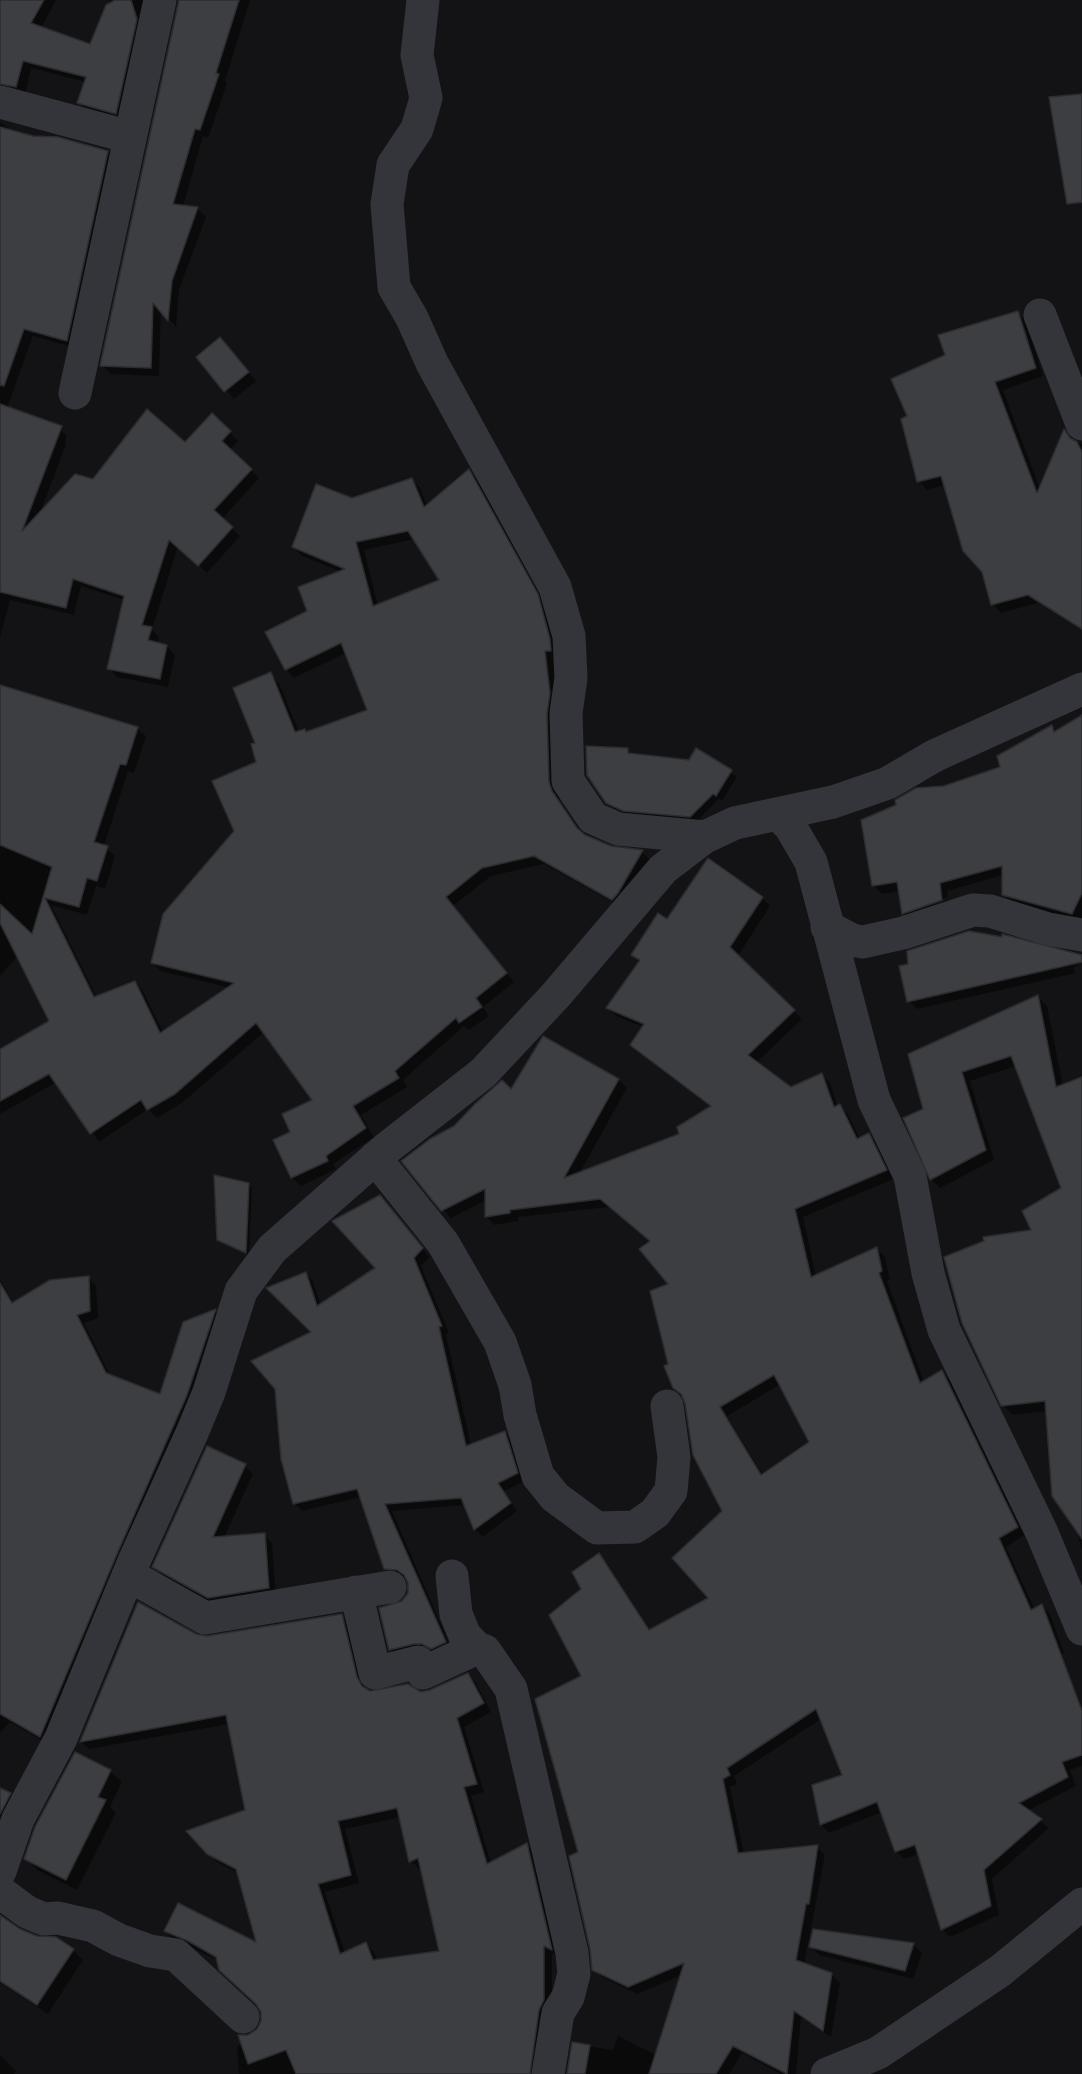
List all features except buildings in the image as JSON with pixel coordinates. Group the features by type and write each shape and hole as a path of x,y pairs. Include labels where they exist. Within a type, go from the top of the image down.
{"street":[{"path":"75,393 160,0"},
{"path":"423,0 417,56 426,98 417,129 393,165 387,204 394,286 412,318 432,363 555,587 569,636 571,678 565,752 568,781 593,818 618,829 705,837"},
{"path":"0,102 130,137"},
{"path":"1040,315 1082,424"},
{"path":"0,1871 9,1822 61,1738 144,1585 241,1292 272,1249 375,1158 483,1073 556,995 663,869 705,837 735,823 833,802 888,783 934,756 1082,689"},
{"path":"777,814 790,826 811,862 874,1100 910,1176 928,1273 944,1330 1046,1542 1082,1629"},
{"path":"827,927 852,940 871,941 973,910 990,911 1048,929 1082,935"},
{"path":"375,1158 443,1243 500,1342 515,1385 520,1415 538,1476 555,1497 597,1528 635,1527 655,1513 671,1491 674,1458 667,1406"},
{"path":"452,1576 456,1614 465,1636 477,1648 485,1651 511,1689 572,1953 574,1974 568,1997 558,2013 548,2074"},
{"path":"144,1585 205,1618 390,1587"},
{"path":"356,1592 375,1673 418,1662 423,1673 477,1648"},
{"path":"0,1892 27,1912 44,1919 58,1918 93,1926 150,1951 176,1955 243,2017"},
{"path":"826,2074 878,2053 1000,1971 1082,1904"}]}
